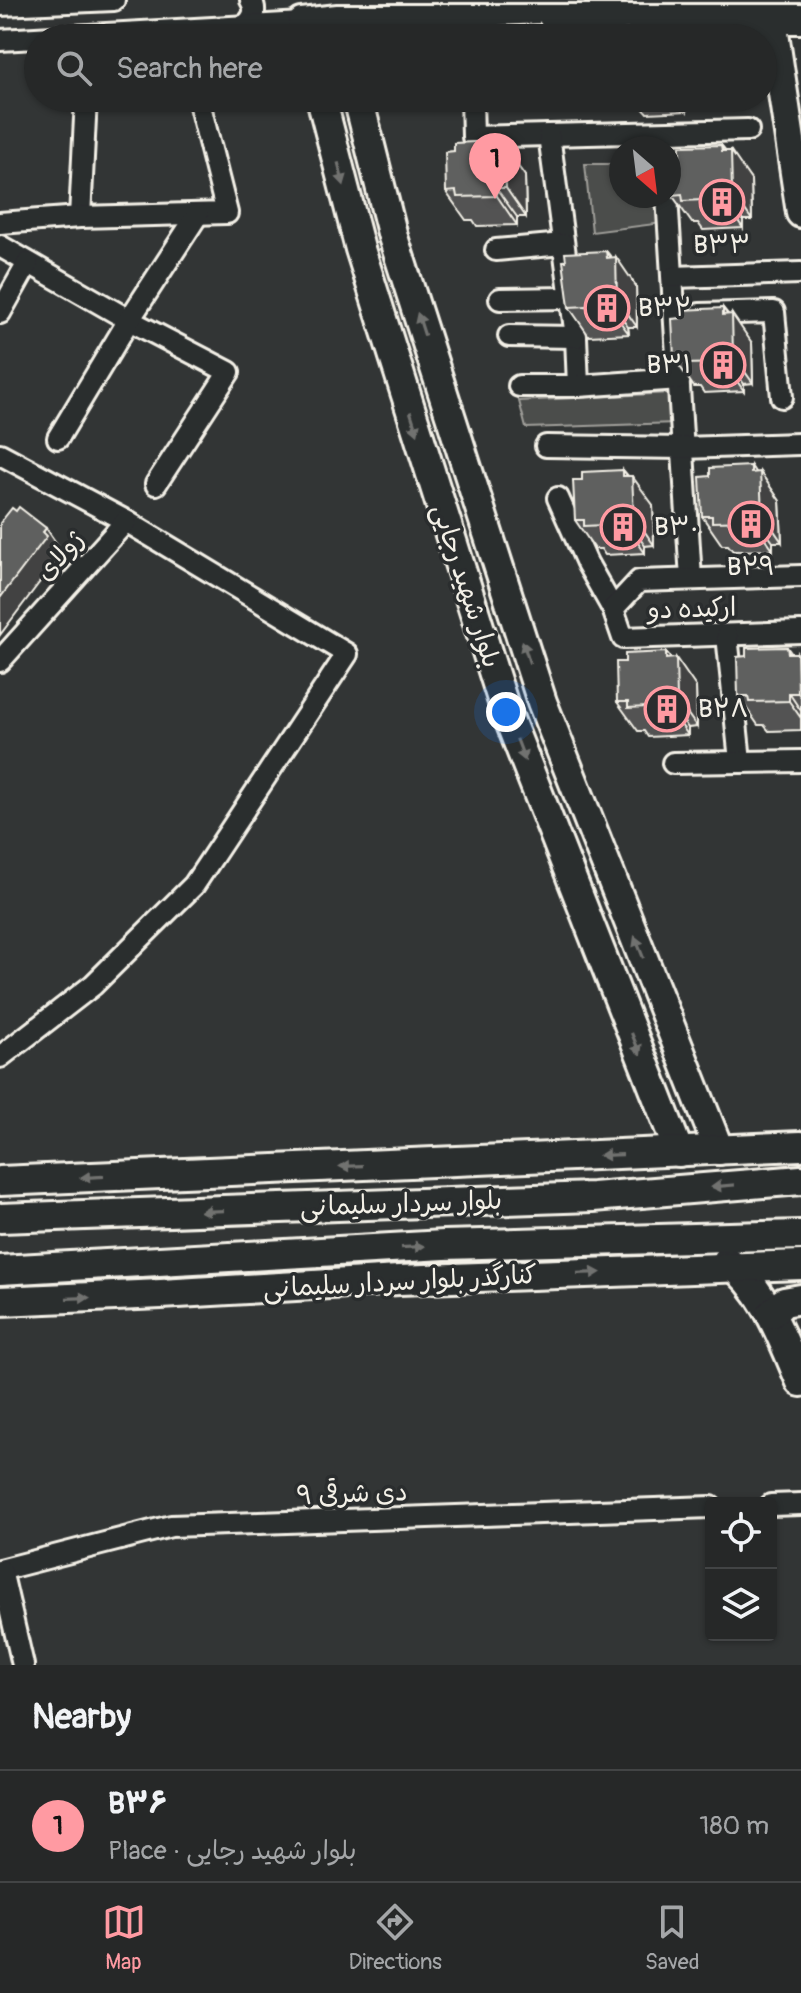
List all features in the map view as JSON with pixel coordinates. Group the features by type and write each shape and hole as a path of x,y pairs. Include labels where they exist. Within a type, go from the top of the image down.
{"main road":[{"path":"302,20 338,19 391,10 801,19"},
{"path":"772,20 773,24"},
{"path":"777,53 801,213"},
{"name":"بلوار شهید رجایی","path":"325,112 360,249 505,709 679,1152"},
{"name":"بلوار شهید رجایی","path":"362,112 393,237 542,702 719,1150"},
{"path":"616,993 632,999 644,994 653,983"},
{"path":"0,1181 801,1146"},
{"name":"بلوار سردار سلیمانی","path":"0,1218 593,1197 801,1180"},
{"path":"351,1250 339,1234 339,1226 343,1215 360,1205"},
{"path":"269,1208 288,1217 293,1223 289,1244 279,1254"},
{"name":"بلوار سردار سلیمانی","path":"0,1270 351,1250 801,1235"},
{"path":"677,1238 717,1254 739,1269 771,1314 801,1382"},
{"name":"کنارگذر بلوار سردار سلیمانی","path":"0,1301 399,1280 801,1265"},
{"path":"771,1314 784,1302 801,1299"}],"street":[{"path":"0,5 114,0"},
{"path":"246,24 253,16 251,0"},
{"path":"263,24 302,20"},
{"path":"0,40 24,39"},
{"path":"80,217 85,112"},
{"path":"0,223 80,217 227,213 202,112"},
{"path":"472,112 473,137 609,138"},
{"path":"681,138 748,130"},
{"path":"549,135 576,337 578,386"},
{"path":"668,208 691,579"},
{"path":"58,438 198,214"},
{"path":"496,250 563,244"},
{"path":"0,246 129,320 229,372 156,484"},
{"path":"0,313 28,263"},
{"path":"673,277 801,273"},
{"path":"500,299 570,298"},
{"path":"676,314 774,312 782,397"},
{"path":"509,336 576,337"},
{"path":"519,386 578,386 680,379"},
{"path":"546,446 683,448 799,444"},
{"path":"0,454 126,521 347,654 194,885 93,985 0,1057"},
{"path":"558,498 587,563 613,609"},
{"name":"ژولای","path":"0,661 126,521"},
{"name":"ارکیده دو","path":"801,576 639,581 613,609 623,638 801,632"},
{"path":"727,635 740,761"},
{"path":"673,763 801,761"},
{"path":"777,1505 801,1504"},
{"name":"۹ دی شرقی","path":"0,1570 171,1526 705,1507"},
{"path":"0,1570 23,1665"}],"shaded area":[{"path":"585,164 609,164 609,208 661,208 663,223 592,232"},
{"path":"670,393 676,423 526,428 519,401"}],"building":[{"path":"495,141 495,148 504,147 506,188 496,188 497,196 457,197 456,191 446,192 445,152 454,151 454,143"},
{"path":"721,145 722,151 731,151 732,191 723,191 723,199 683,201 681,146"},
{"path":"606,251 607,258 616,257 617,298 608,298 608,305 569,307 563,261 566,261 565,253"},
{"path":"723,308 723,315 732,314 733,355 724,355 724,363 684,364 684,358 674,358 672,319 682,318 681,310"},
{"path":"751,466 751,473 760,472 762,513 752,513 753,521 712,522 712,516 702,516 700,477 710,476 710,468"},
{"path":"623,470 623,476 632,476 634,516 625,517 625,524 584,526 584,520 575,520 573,480 582,480 582,472"},
{"path":"19,507 46,528 43,532 47,536 0,598 0,523 12,508 16,511"},
{"path":"787,647 788,653 797,653 798,693 789,693 789,701 749,702 748,696 738,696 737,657 746,656 746,648"},
{"path":"666,652 666,659 676,658 677,699 668,699 668,706 628,708 628,702 617,702 616,662 625,662 625,654"}],"place":[{"name":"B۳۶","path":"495,199"},
{"name":"B۳۳","path":"722,202"},
{"name":"B۳۲","path":"607,308"},
{"name":"B۳۱","path":"723,365"},
{"name":"B۲۹","path":"751,524"},
{"name":"B۳۰","path":"623,527"},
{"name":"B۲۸","path":"667,709"}]}
